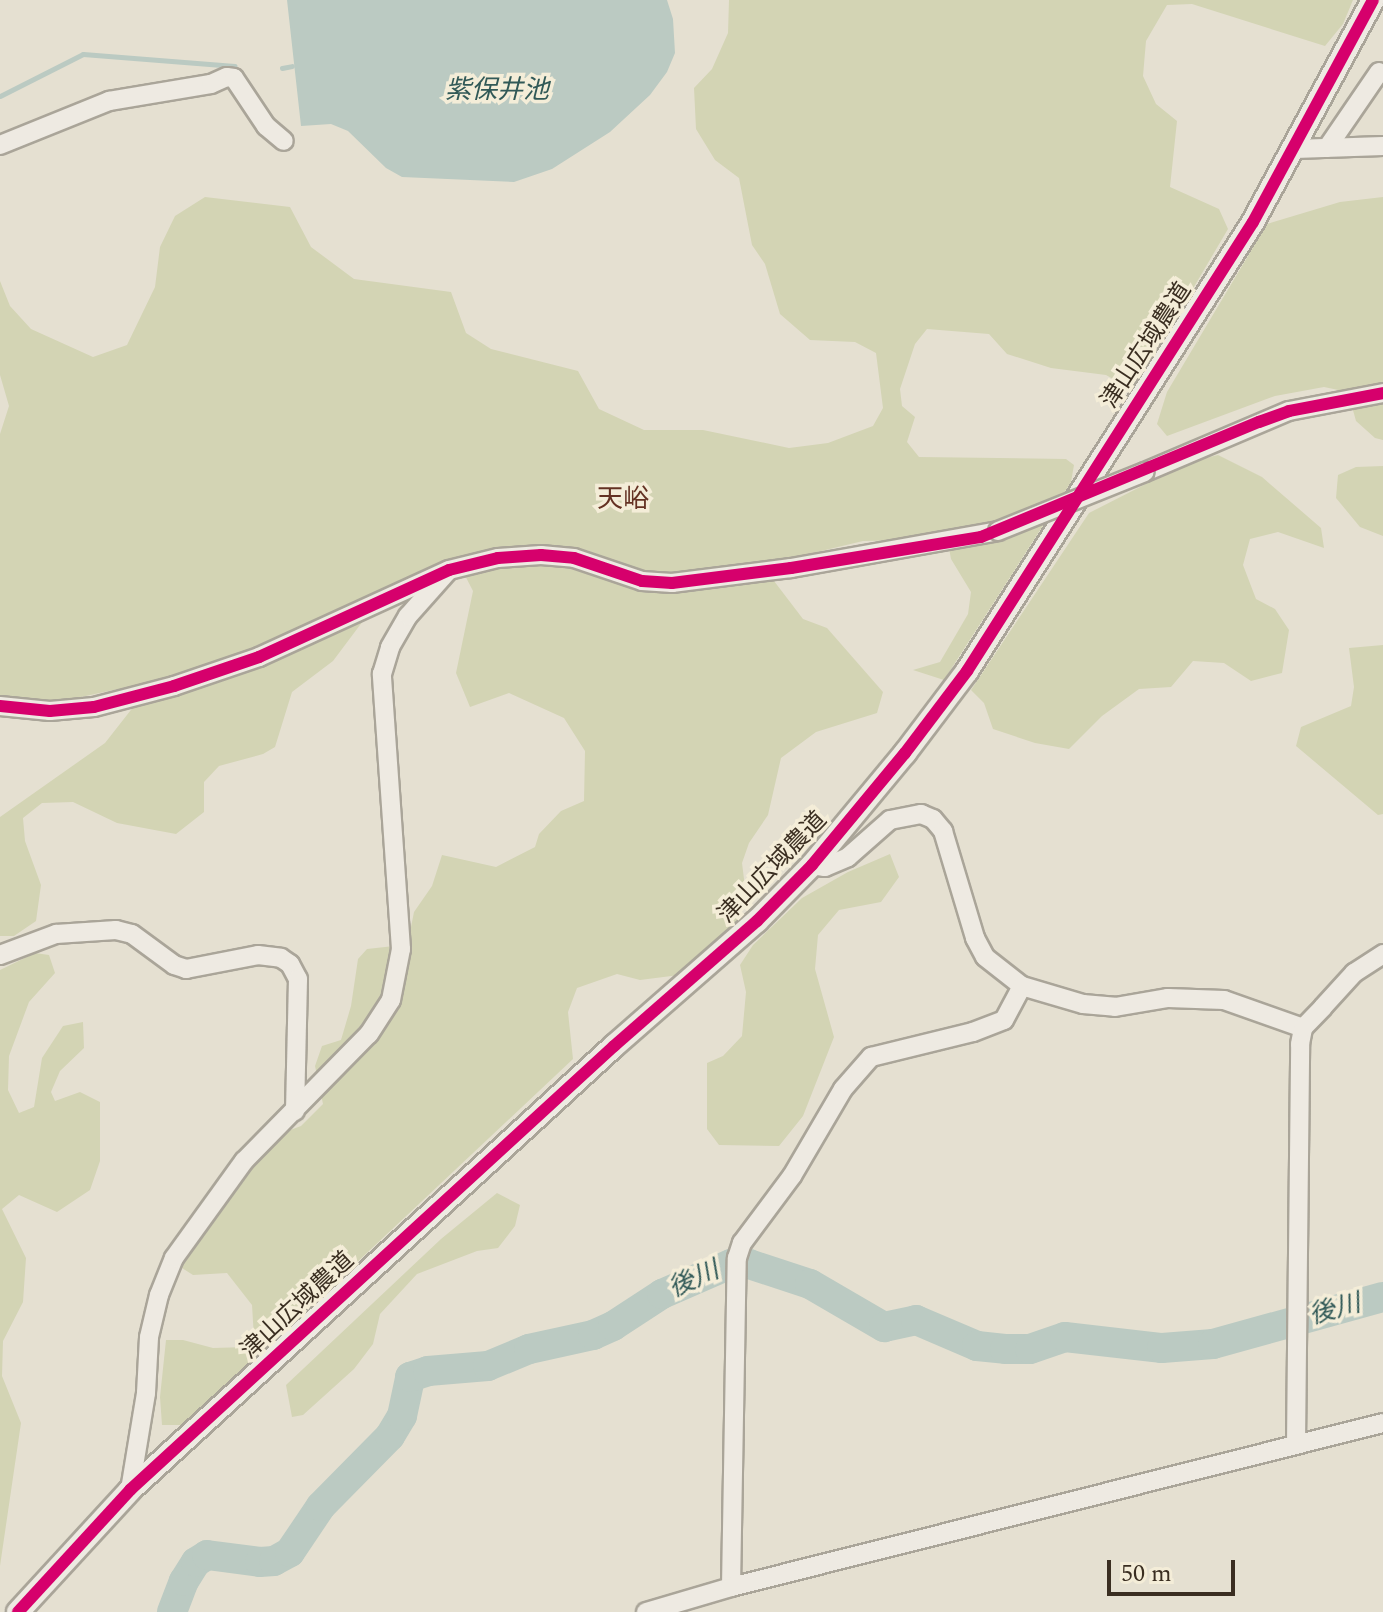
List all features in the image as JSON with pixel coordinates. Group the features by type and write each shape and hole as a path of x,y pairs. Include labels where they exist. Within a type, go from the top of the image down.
{"street":[{"name":"津山広域農道","path":"18,1612 130,1490 614,1046 757,921 812,865 905,753 967,671 1253,222 1373,0"},
{"path":"1327,148 1379,72"},
{"path":"0,145 109,101 211,84 227,77 234,78 266,126 284,141"},
{"path":"1295,149 1383,146"},
{"path":"0,706 50,711 80,709 174,686 259,657 449,570 498,558 541,555 601,565 642,581 672,583 791,568 998,531 1289,411 1383,393"},
{"path":"130,1490 146,1393 149,1337 159,1295 174,1258 244,1161 369,1034 391,1000 398,979 401,949 382,674 390,647 408,616 449,570"},
{"path":"812,865 825,867 848,857 898,817 921,814 933,819 952,854 980,947 1001,972 1022,986 1083,1004 1115,1007 1168,998 1224,1000 1303,1028"},
{"path":"0,955 56,934 116,930 132,934 174,965 186,969 258,955 281,958 290,964 298,979 295,1111"},
{"path":"1296,1444 1300,1044 1303,1028 1354,973 1383,954"},
{"path":"731,1587 737,1264 742,1243 792,1176 843,1089 871,1057 973,1032 1004,1020 1022,986"},
{"path":"646,1612 731,1587 1383,1423"}],"green space":[{"path":"729,0 1353,0 1343,24 1325,46 1192,4 1167,5 1146,41 1143,76 1156,104 1177,121 1170,187 1219,209 1228,229 1178,314 1136,374 1122,384 1106,375 1051,368 1007,354 989,334 927,329 915,344 900,389 902,406 915,417 907,442 919,457 1066,459 1074,465 1071,482 944,680 913,670 940,662 968,614 971,592 951,559 946,532 915,540 863,541 771,563 774,581 803,619 827,628 883,692 877,713 816,732 781,758 768,815 749,843 742,863 746,895 735,926 687,974 640,980 617,974 577,988 568,1012 573,1059 184,1425 162,1425 160,1397 166,1340 183,1340 213,1348 248,1347 254,1338 252,1305 227,1273 193,1275 182,1268 191,1241 240,1177 285,1132 301,1126 323,1104 315,1066 322,1046 341,1040 351,1006 358,959 367,949 394,946 410,932 414,912 432,886 442,855 496,867 535,847 539,834 561,811 584,801 585,751 564,718 509,693 470,707 456,673 473,591 457,560 379,590 363,621 333,661 292,692 275,747 263,754 219,766 204,782 204,812 176,834 117,823 73,802 42,803 23,818 25,841 41,885 36,921 14,936 0,936 0,817 105,743 134,706 118,689 58,702 0,701 0,434 9,406 0,375 0,281 10,306 31,329 93,357 127,345 155,287 160,247 175,216 205,197 290,207 311,247 354,279 451,292 466,333 491,349 578,371 599,409 644,430 703,430 789,448 828,443 873,426 883,408 876,353 855,342 810,340 780,314 765,264 752,245 739,178 715,160 696,129 694,88 712,69 728,33"},
{"path":"1383,197 1383,440 1375,438 1356,421 1348,392 1324,387 1275,396 1167,436 1157,424 1167,392 1267,224 1340,202"},
{"path":"1218,455 1262,477 1321,528 1324,548 1278,532 1250,539 1243,565 1256,599 1275,609 1289,630 1282,673 1251,681 1224,663 1193,661 1171,687 1139,689 1102,716 1069,749 1035,743 993,729 984,703 971,690 1089,513 1189,462"},
{"path":"1383,466 1383,536 1360,527 1336,498 1338,475 1356,467"},
{"path":"1383,645 1383,814 1378,815 1296,746 1301,727 1351,706 1354,687 1349,648"},
{"path":"890,854 899,877 881,902 839,910 818,935 815,969 834,1037 803,1116 779,1146 719,1145 707,1129 707,1063 723,1056 742,1036 746,992 740,965 753,945 802,898 848,872"},
{"path":"35,953 49,955 55,973 29,1002 9,1056 8,1090 19,1113 34,1107 42,1058 63,1026 83,1022 84,1048 60,1071 51,1092 55,1101 80,1092 100,1102 100,1161 90,1190 57,1212 19,1195 2,1209 26,1258 23,1302 3,1341 2,1376 21,1423 0,1566 0,970"},
{"path":"497,1193 520,1205 515,1226 498,1248 477,1251 417,1274 380,1314 373,1344 354,1369 303,1415 292,1417 286,1385 441,1239"}],"water":[{"name":"紫保井池","path":"287,0 667,0 673,19 675,53 667,72 650,95 610,132 552,169 514,182 402,177 386,168 348,131 331,124 301,126"}],"waterway":[{"path":"0,96 83,54 235,66"},
{"path":"282,68 292,66"},
{"name":"後川","path":"172,1612 184,1581 196,1562 207,1555 260,1562 274,1561 290,1552 321,1506 390,1436 402,1416 410,1377 428,1371 488,1366 529,1349 593,1335 613,1326 662,1294 731,1264 749,1264 810,1284 884,1327 916,1320 977,1346 1005,1349 1030,1349 1065,1337 1162,1348 1213,1344 1383,1297"}],"cycle path":[{"path":"18,1612 130,1490 614,1046 757,921 812,865 905,753 967,671 1253,222 1373,0"},
{"path":"0,706 50,711 94,707 174,686 259,657 449,570 498,558 541,555 574,558 642,581 672,583 791,568 981,537 1289,411 1383,393"}],"district":[{"name":"天峪","path":"623,500"}]}
